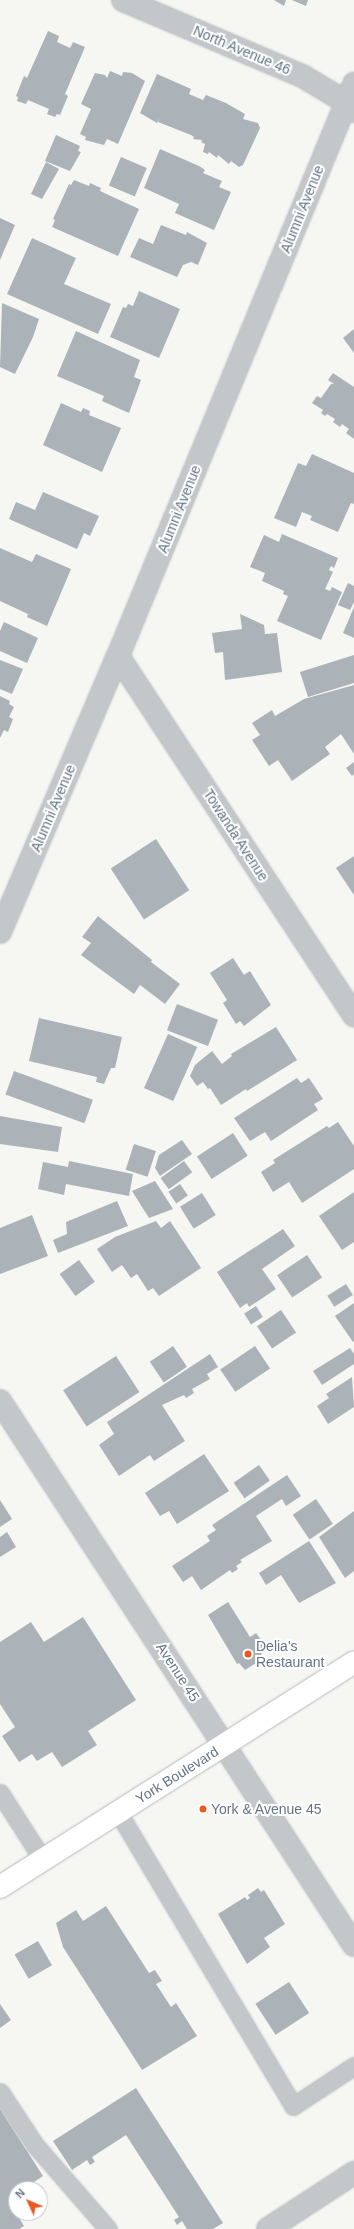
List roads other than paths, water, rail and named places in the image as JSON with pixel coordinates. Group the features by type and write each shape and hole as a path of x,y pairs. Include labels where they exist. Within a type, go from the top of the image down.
{"main road":[{"name":"York Boulevard","path":"0,1887 354,1662"}],"street":[{"name":"North Avenue 46","path":"123,0 304,77 351,99"},
{"name":"Alumni Avenue","path":"0,932 118,656 351,99"},
{"name":"Towanda Avenue","path":"118,656 354,1015"},
{"name":"Avenue 45","path":"0,1400 354,1945"},
{"path":"268,2229 354,2174"}],"lane":[{"path":"0,1793 43,1860"},
{"path":"118,1812 293,2106 354,2066"},
{"path":"0,2092 35,2145 108,2229"}],"place":[{"name":"Delia's Restaurant","path":"248,1654"},
{"name":"York & Avenue 45","path":"203,1809"}]}
